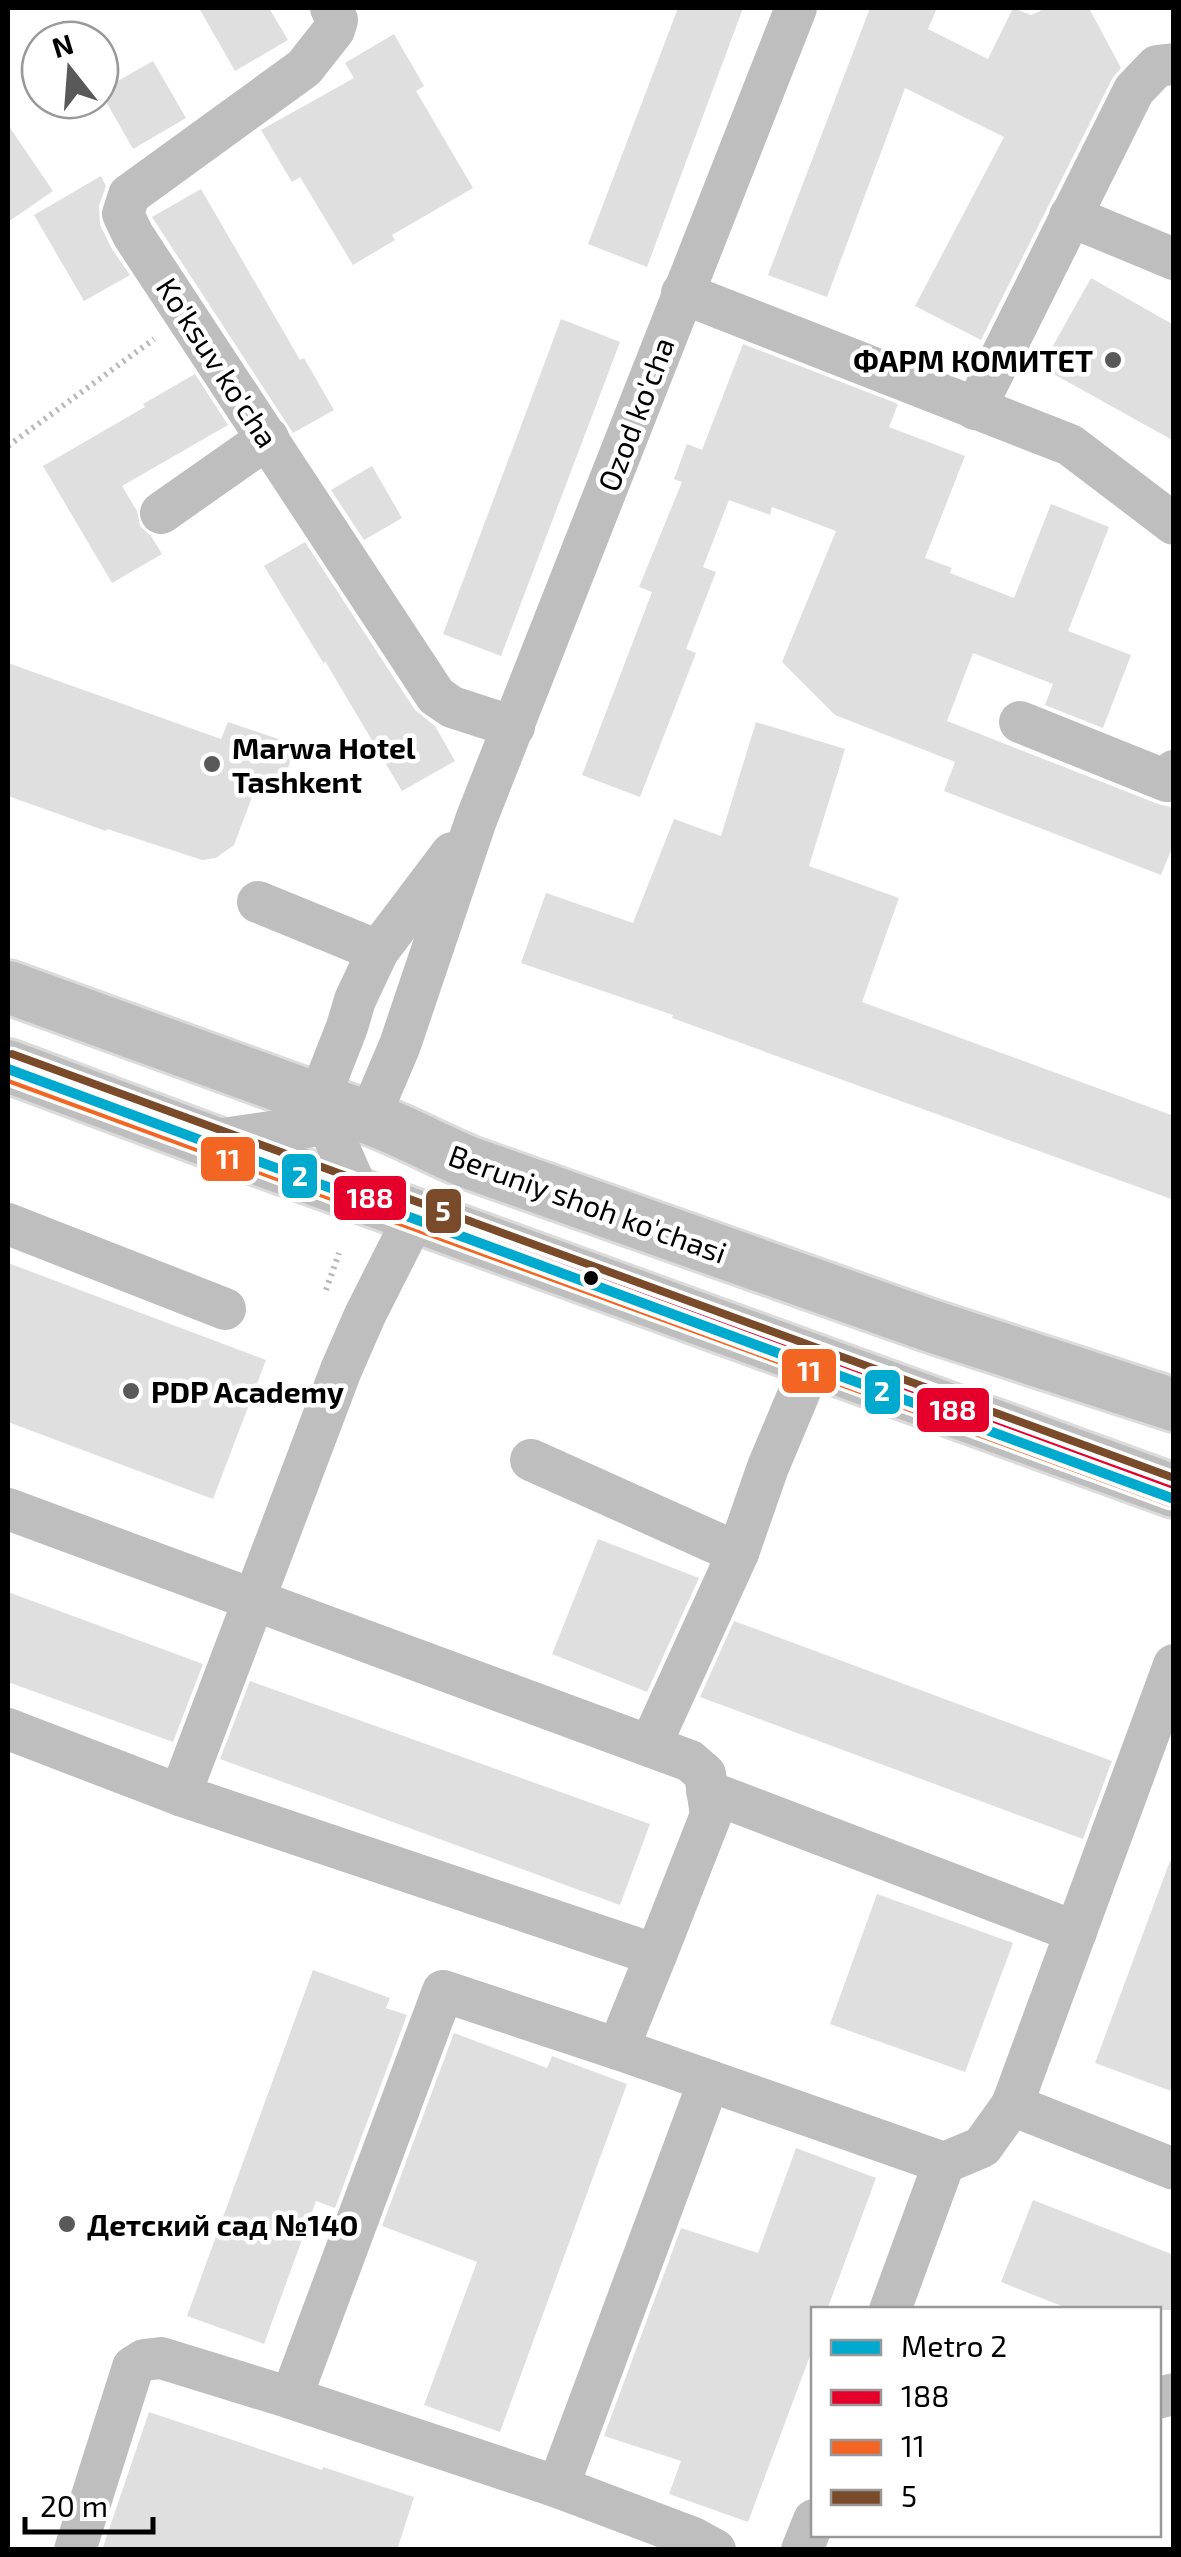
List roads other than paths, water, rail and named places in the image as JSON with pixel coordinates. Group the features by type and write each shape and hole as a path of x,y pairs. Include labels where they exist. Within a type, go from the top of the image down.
{"main road":[{"name":"Beruniy shoh ko'chasi","path":"8,987 338,1114 405,1132 445,1153 932,1326 1174,1405"},
{"path":"8,1066 1174,1490"},
{"path":"415,1216 445,1153"}],"street":[{"name":"Ko'ksuv ko'cha","path":"331,8 336,20 334,30 304,68 129,195 123,214 436,696 452,708 514,727"},
{"name":"Ozod ko'cha","path":"338,1114 400,1045 476,820 796,8"},
{"path":"974,410 1134,90 1157,66 1174,64"},
{"path":"1070,216 1174,258"},
{"path":"682,293 1070,445 1174,524"},
{"path":"161,514 268,438"},
{"path":"1020,722 1168,781 1174,771"},
{"name":"Ozod ko'cha","path":"338,1114 347,1027 378,951 476,820"},
{"path":"258,902 378,951"},
{"path":"210,1142 338,1114 360,1196"},
{"path":"180,1794 341,1370 415,1216"},
{"path":"8,1224 225,1308"},
{"path":"650,1746 738,1554 768,1467 814,1360"},
{"path":"531,1460 738,1554"},
{"path":"8,1509 690,1761 704,1774 710,1816 618,2050"},
{"path":"290,2398 443,1990 944,2163 982,2146 1012,2105 1174,1665"},
{"path":"8,1730 180,1794 656,1955"},
{"path":"707,1792 1076,1932"},
{"path":"558,2486 709,2081"},
{"path":"1012,2105 1174,2169"},
{"path":"891,2307 944,2163"},
{"path":"75,2550 134,2367 144,2360 160,2358 558,2486 715,2550"}],"metro line":[{"name":"2","path":"8,1069 1174,1499"}],"place":[{"name":"ФАРМ КОМИТЕТ","path":"1113,360"},
{"name":"Marwa Hotel Tashkent","path":"212,764"},
{"name":"PDP Academy","path":"131,1391"},
{"name":"Детский сад №140","path":"67,2224"}]}
